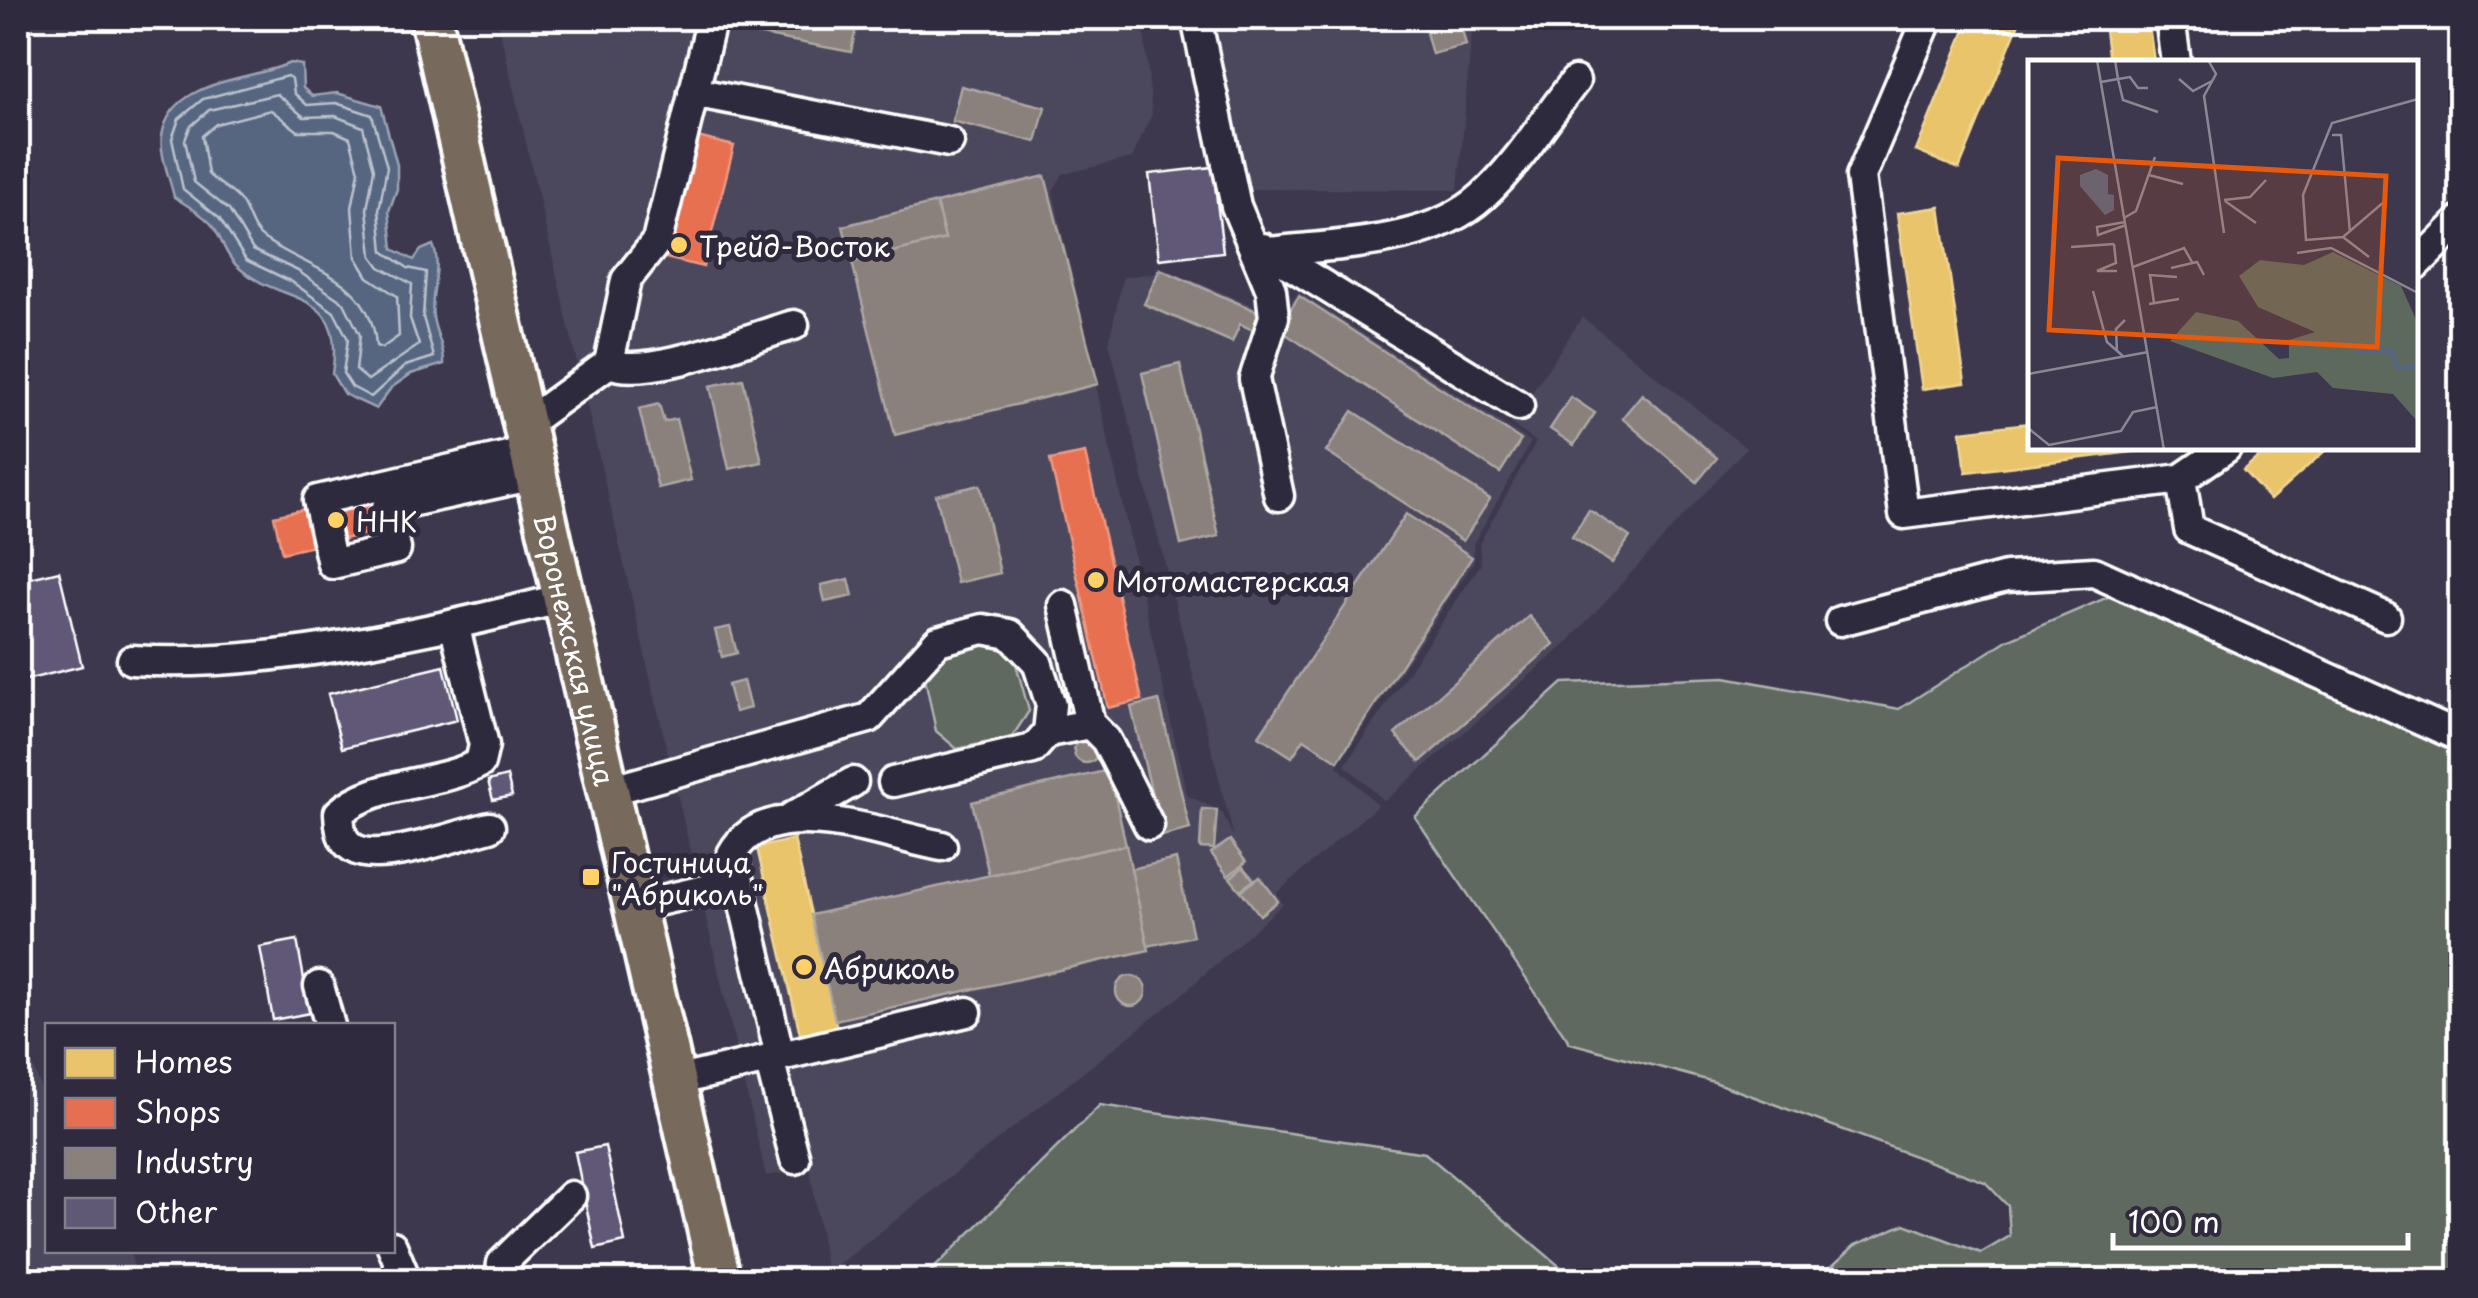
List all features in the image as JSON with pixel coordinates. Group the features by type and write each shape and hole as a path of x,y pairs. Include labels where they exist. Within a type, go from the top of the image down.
{"highway":[{"name":"Воронежская улица","path":"431,18 720,1280"}],"lane":[{"path":"530,451 318,500 332,564 396,549 387,508 530,451 608,363 626,280 657,241 712,18"},
{"path":"1196,18 1236,206 1258,246 1272,290 1274,317 1254,379 1279,496"},
{"path":"1928,18 1861,176 1904,514 2180,480 2223,450"},
{"path":"2170,18 2176,60"},
{"path":"1258,246 1368,240 1442,222 1463,212 1485,195 1575,81"},
{"path":"694,92 949,142"},
{"path":"2418,263 2460,222"},
{"path":"1258,246 1518,406"},
{"path":"608,363 626,370 656,365 794,325"},
{"path":"2180,480 2189,528 2386,618"},
{"path":"1840,621 2006,577 2094,572 2460,737"},
{"path":"132,660 176,663 260,655 454,624 563,598"},
{"path":"1063,605 1090,724 1106,740 1149,825"},
{"path":"454,624 484,745 480,762 456,776 353,800 340,813 341,834 354,849 384,854 490,827"},
{"path":"608,790 869,718 938,641 983,629 1010,634 1037,662 1051,705 1048,732"},
{"path":"894,782 1032,749 1048,732 1090,724"},
{"path":"795,1159 732,854 740,840 760,824 792,817 853,782"},
{"path":"792,817 942,846"},
{"path":"636,906 739,882"},
{"path":"318,986 329,1023"},
{"path":"675,1081 967,1012"},
{"path":"500,1280 502,1263 571,1196"},
{"path":"395,1253 406,1280"}],"shaded area":[{"path":"497,18 1143,18 1152,114 1132,158 1063,174 1053,191 1187,795 1222,812 1234,838 1109,342 1123,277 1155,273 1158,266 1259,308 1288,308 1298,292 1531,442 1473,544 1474,562 1337,766 1378,805 1277,893 1283,904 1178,998 827,1274 810,1169 766,1176"},
{"path":"1213,18 1473,18 1458,190 1249,189"},
{"path":"1582,317 1746,448 1566,644 1385,801 1345,765 1481,564 1479,544 1536,442 1511,424"},
{"path":"18,1022 45,1099 45,1253 130,1253 137,1280 18,1280"}],"green space":[{"path":"2115,594 2460,746 2460,1280 1817,1280 1855,1245 1905,1224 1981,1253 2010,1236 2008,1206 1985,1182 1714,1082 1570,1043 1415,817 1563,683 1725,677 1899,709 2007,640"},
{"path":"993,640 1014,657 1029,711 1012,737 957,749 936,731 924,673 938,653"},
{"path":"1100,1105 1425,1153 1576,1280 922,1280"}],"water":[{"path":"290,63 302,65 303,88 312,96 337,93 381,106 397,165 397,189 389,211 393,249 414,260 421,250 433,245 436,254 432,308 444,364 411,374 391,388 376,409 344,394 332,374 334,345 330,325 320,311 236,265 212,225 174,197 165,166 162,136 168,117 180,103 214,84"}],"building: Homes":[{"path":"1970,18 2021,18 1959,169 1916,151"},
{"path":"2148,18 2154,60 2109,60 2104,22"},
{"path":"1940,207 1965,383 1922,389 1897,213"},
{"path":"2028,423 2028,450 2148,450 1966,472 1961,431"},
{"path":"2267,450 2326,450 2270,500 2243,470"},
{"name":"Абриколь","path":"794,839 837,1029 801,1038 757,848"}],"building: Shops":[{"path":"697,137 734,146 703,267 666,258"},
{"name":"Мотомастерская","path":"1085,453 1142,700 1108,708 1050,460"},
{"path":"366,495 374,532 282,553 274,516"}],"building: Industry":[{"path":"749,18 858,18 851,52 746,32"},
{"path":"1422,18 1459,18 1466,45 1432,54"},
{"path":"961,86 1045,107 1036,142 952,121"},
{"path":"1045,176 1098,384 895,435 852,262 945,239 936,203"},
{"path":"936,203 945,239 852,262 843,226"},
{"path":"1160,269 1261,313 1253,330 1240,324 1232,342 1144,304"},
{"path":"1299,296 1521,440 1500,473 1278,329"},
{"path":"1180,364 1219,536 1181,545 1142,373"},
{"path":"743,379 762,462 729,469 710,386"},
{"path":"1642,394 1717,458 1697,482 1622,418"},
{"path":"1571,397 1595,413 1574,445 1550,429"},
{"path":"659,404 664,422 676,419 691,480 658,488 639,409"},
{"path":"1353,411 1490,499 1463,541 1326,452"},
{"path":"980,485 1000,573 957,583 936,495"},
{"path":"1589,510 1630,537 1612,563 1572,537"},
{"path":"1406,514 1472,557 1338,761 1304,739 1292,757 1259,736"},
{"path":"849,579 853,596 825,602 821,585"},
{"path":"1529,616 1554,644 1420,762 1395,734"},
{"path":"730,627 737,653 722,657 715,630"},
{"path":"743,681 750,708 735,712 728,685"},
{"path":"1159,700 1190,829 1162,836 1131,707"},
{"path":"1086,739 1098,751 1086,763 1074,751"},
{"path":"1109,770 1126,845 989,875 972,802"},
{"path":"1202,809 1217,810 1214,849 1200,848"},
{"path":"1230,840 1246,862 1228,876 1211,853"},
{"path":"1126,845 1149,950 835,1020 811,915"},
{"path":"1176,859 1193,936 1148,946 1131,869"},
{"path":"1243,867 1254,880 1240,890 1230,878"},
{"path":"1260,877 1278,901 1260,915 1241,891"},
{"path":"1131,976 1142,980 1146,991 1142,1002 1131,1006 1120,1002 1116,991 1120,980"}],"building: Other":[{"path":"1213,167 1223,252 1159,259 1149,174"},
{"path":"59,571 82,666 18,682 18,581"},
{"path":"444,666 457,720 342,748 328,694"},
{"path":"507,776 512,796 493,800 488,781"},
{"path":"297,940 310,1013 273,1020 260,947"},
{"path":"605,1146 625,1242 595,1249 575,1152"}],"place":[{"name":"Трейд-Восток","path":"679,245"},
{"name":"ННК","path":"336,520"},
{"name":"Мотомастерская","path":"1096,580"},
{"name":"Гостиница \"Абриколь\"","path":"591,877"},
{"name":"Абриколь","path":"804,967"}]}
